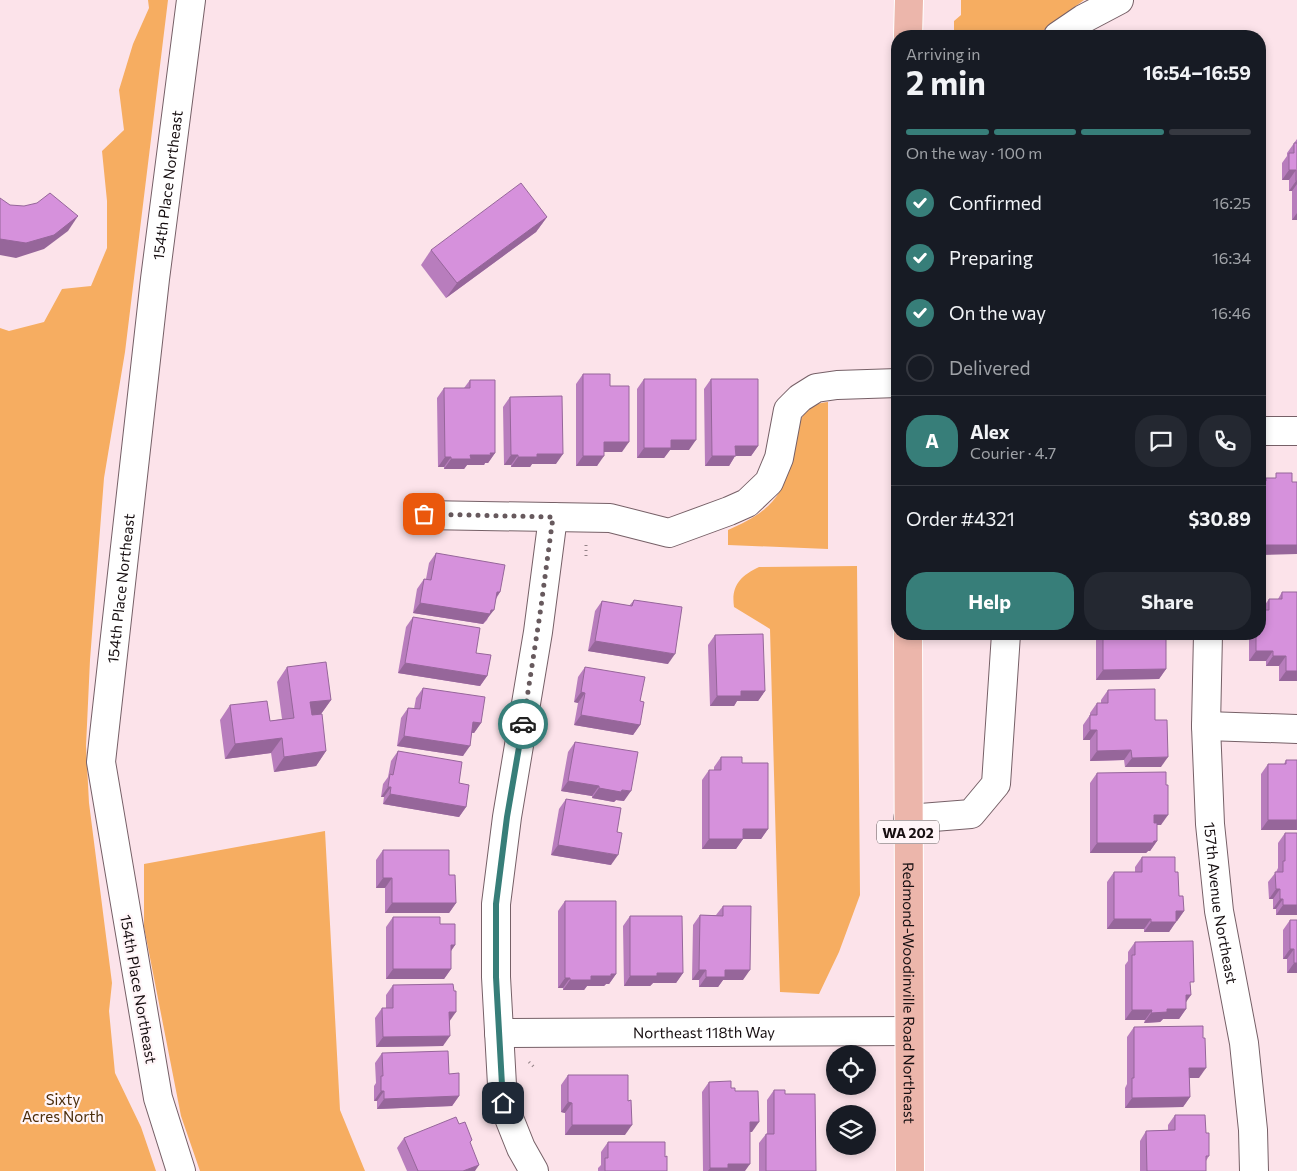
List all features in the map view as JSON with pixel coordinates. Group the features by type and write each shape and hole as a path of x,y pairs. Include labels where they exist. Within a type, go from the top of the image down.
{"main road":[{"path":"908,0 908,30"},
{"name":"Redmond-Woodinville Road Northeast","path":"908,640 910,1171"}],"street":[{"name":"154th Place Northeast","path":"182,1171 158,1098 101,762 155,279 191,0"},
{"path":"1067,30 1119,0"},
{"path":"424,514 610,518 669,533 729,512 747,503 769,482 779,458 788,410 800,398 816,388 837,385 891,383"},
{"path":"1266,431 1297,431"},
{"path":"534,1171 520,1148 503,1103 496,977 496,904 507,817 538,632 553,517"},
{"path":"908,819 971,814 996,784 1006,640"},
{"name":"157th Avenue Northeast","path":"1208,640 1206,726 1210,824 1220,911 1244,1043 1253,1130 1254,1171"},
{"path":"1206,726 1297,729"},
{"name":"Northeast 118th Way","path":"499,1033 909,1031"}],"path":[{"path":"586,545 586,556"},
{"path":"529,1062 536,1070"}],"green space":[{"name":"Sixty Acres North","path":"148,0 168,0 125,352 104,478 90,660 86,746 89,803 112,983 109,1011 115,1073 141,1127 156,1171 0,1171 0,328 9,331 44,322 62,289 91,286 107,248 107,201 102,151 124,130 119,90 133,44 149,8"},
{"path":"961,0 1084,0 1044,30 954,30 954,21 961,15"},
{"path":"828,402 828,549 728,545 728,530 764,510 780,491 789,467 798,425 805,414 814,406"},
{"path":"857,566 860,895 839,952 819,994 780,992 770,629 734,607 734,593 738,582 759,567"},
{"path":"325,831 340,1110 365,1171 200,1171 181,1116 144,927 144,864"}],"building":[{"path":"1294,143 1297,143 1297,181 1296,170 1289,170 1289,153 1294,153"},
{"path":"521,183 547,217 457,283 431,250"},
{"path":"50,193 78,216 54,235 26,243 0,239 0,198 10,205 24,206 37,203"},
{"path":"583,374 610,374 610,386 629,386 629,442 604,442 604,456 583,456"},
{"path":"644,379 696,379 696,440 671,440 671,448 644,448"},
{"path":"711,379 758,379 758,446 735,446 736,456 712,456"},
{"path":"470,380 495,380 495,453 490,453 491,455 470,455 471,459 451,459 451,457 445,457 444,388 470,388"},
{"path":"562,396 563,454 537,454 537,457 511,455 510,397"},
{"path":"1276,473 1292,473 1292,482 1297,482 1297,545 1266,545 1266,478 1276,478"},
{"path":"436,553 505,565 500,592 497,592 494,610 491,610 490,614 420,603 424,579 431,580"},
{"path":"1282,592 1297,592 1297,671 1286,671 1286,656 1273,656 1273,651 1256,651 1256,640 1266,640 1266,610 1269,610 1269,599 1282,599"},
{"path":"634,600 682,607 675,654 595,641 602,601 632,606"},
{"path":"413,617 480,628 476,653 491,655 487,676 405,663"},
{"path":"763,634 765,691 741,691 741,696 717,696 715,635"},
{"path":"1103,640 1166,640 1166,669 1103,670"},
{"path":"326,662 331,700 310,702 312,715 322,714 326,751 284,757 282,738 235,744 230,705 267,701 270,721 294,718 287,667"},
{"path":"585,667 645,677 640,701 644,702 640,725 581,715 585,693 581,692"},
{"path":"423,688 485,697 481,723 473,722 470,746 404,736 408,708 420,709"},
{"path":"1155,689 1155,720 1167,720 1168,757 1132,758 1131,750 1097,751 1097,730 1090,730 1090,715 1097,715 1097,703 1108,703 1108,690"},
{"path":"575,742 638,752 631,791 622,790 621,792 568,781"},
{"path":"398,751 462,762 459,783 469,785 466,807 390,794 391,787 388,787 390,774 393,775"},
{"path":"721,757 742,757 742,763 768,763 768,829 743,829 743,839 709,839 709,770 721,770"},
{"path":"1286,760 1297,760 1297,820 1268,820 1268,764 1286,764"},
{"path":"1166,772 1168,815 1154,815 1154,823 1157,823 1157,841 1153,843 1097,843 1097,773"},
{"path":"566,799 621,808 617,832 622,833 618,855 558,845"},
{"path":"1285,833 1297,833 1297,905 1283,905 1283,899 1280,899 1280,889 1276,889 1275,872 1283,872 1283,861 1285,861"},
{"path":"383,850 449,850 449,875 455,875 456,903 392,903 392,878 383,878"},
{"path":"1142,857 1175,857 1175,872 1178,872 1179,896 1183,896 1184,911 1176,911 1176,922 1151,922 1151,919 1114,919 1114,872 1142,872"},
{"path":"565,901 616,901 616,974 611,974 611,976 591,976 591,980 570,980 570,978 565,978"},
{"path":"723,906 751,906 750,970 725,970 725,977 706,977 706,970 699,970 700,915 723,916"},
{"path":"630,916 682,916 683,973 657,973 657,976 630,976"},
{"path":"393,917 440,917 440,924 455,924 455,945 451,945 451,969 393,969"},
{"path":"1290,920 1297,920 1297,963 1294,963 1294,949 1290,949"},
{"path":"1193,941 1194,982 1190,982 1191,995 1186,995 1186,1009 1167,1009 1167,1012 1151,1013 1152,1010 1132,1010 1132,955 1135,955 1135,942"},
{"path":"453,984 454,991 456,991 456,1012 449,1012 450,1036 383,1037 382,1008 393,1008 393,985"},
{"path":"1203,1026 1206,1068 1189,1068 1190,1097 1132,1098 1134,1027"},
{"path":"448,1051 449,1074 459,1073 459,1096 384,1099 384,1091 381,1091 381,1076 383,1076 382,1053"},
{"path":"568,1075 628,1075 628,1101 631,1100 632,1125 572,1125 572,1103 568,1102"},
{"path":"731,1081 731,1088 735,1088 735,1091 758,1091 759,1122 750,1122 750,1164 728,1164 728,1168 710,1168 709,1082"},
{"path":"774,1090 785,1090 785,1094 815,1094 816,1171 766,1171 766,1134 774,1134"},
{"path":"1175,1115 1205,1115 1206,1133 1209,1133 1209,1156 1206,1156 1206,1171 1147,1171 1146,1131 1175,1130"},
{"path":"456,1117 459,1124 465,1122 479,1165 463,1171 418,1171 404,1138"},
{"path":"608,1142 665,1142 667,1171 605,1171 605,1158 608,1158"}],"way so far":[{"path":"424,514 553,517 523,724"}],"route":[{"path":"503,1103 496,977 496,904 507,817 523,724"}]}
